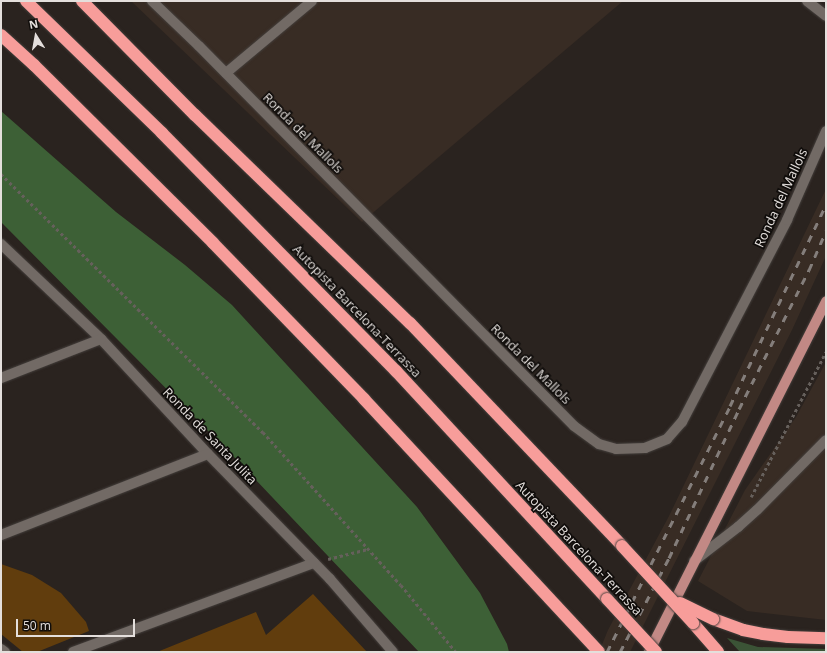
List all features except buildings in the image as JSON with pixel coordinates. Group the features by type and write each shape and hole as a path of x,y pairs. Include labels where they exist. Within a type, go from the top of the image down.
{"highway":[{"name":"Autopista Barcelona-Terrassa","path":"26,1 162,133 396,371 608,598 656,652"},
{"path":"82,1 195,115 410,323 671,598 718,652"},
{"path":"1,35 39,70 213,243 364,399 599,652"},
{"path":"671,598 692,610 743,630 788,637 826,638"}],"main road":[{"path":"649,652 826,301"}],"street":[{"name":"Ronda del Mallols","path":"152,1 226,73 574,426 599,444 616,449 646,448 667,439 682,422 788,220 826,130"},
{"path":"226,73 312,1"},
{"path":"807,1 826,16"},
{"name":"Ronda de Santa Julita","path":"1,244 101,340 208,454 314,562 394,652"},
{"path":"1,378 101,340"},
{"path":"693,563 738,528 826,440"},
{"path":"1,535 208,454"},
{"path":"73,652 314,562"},
{"path":"1,649 4,652"}],"path":[{"path":"1,174 263,432 401,585 456,652"},
{"path":"748,502 826,352"},
{"path":"314,562 368,549"}],"shaded area":[{"path":"131,1 623,1 362,222"},
{"path":"826,189 826,256 792,330 630,652 599,652 608,630 669,516"},
{"path":"826,362 826,620 747,611 698,581 745,490 796,417"}],"green space":[{"path":"1,111 116,212 185,265 232,305 417,507 480,593 507,644 509,652 419,652 236,459 1,222"},
{"path":"727,638 758,647 826,649 826,652 740,652"}],"railway":[{"path":"607,652 730,406 826,205"},
{"path":"620,652 669,558 739,409 809,270 826,231"}]}
